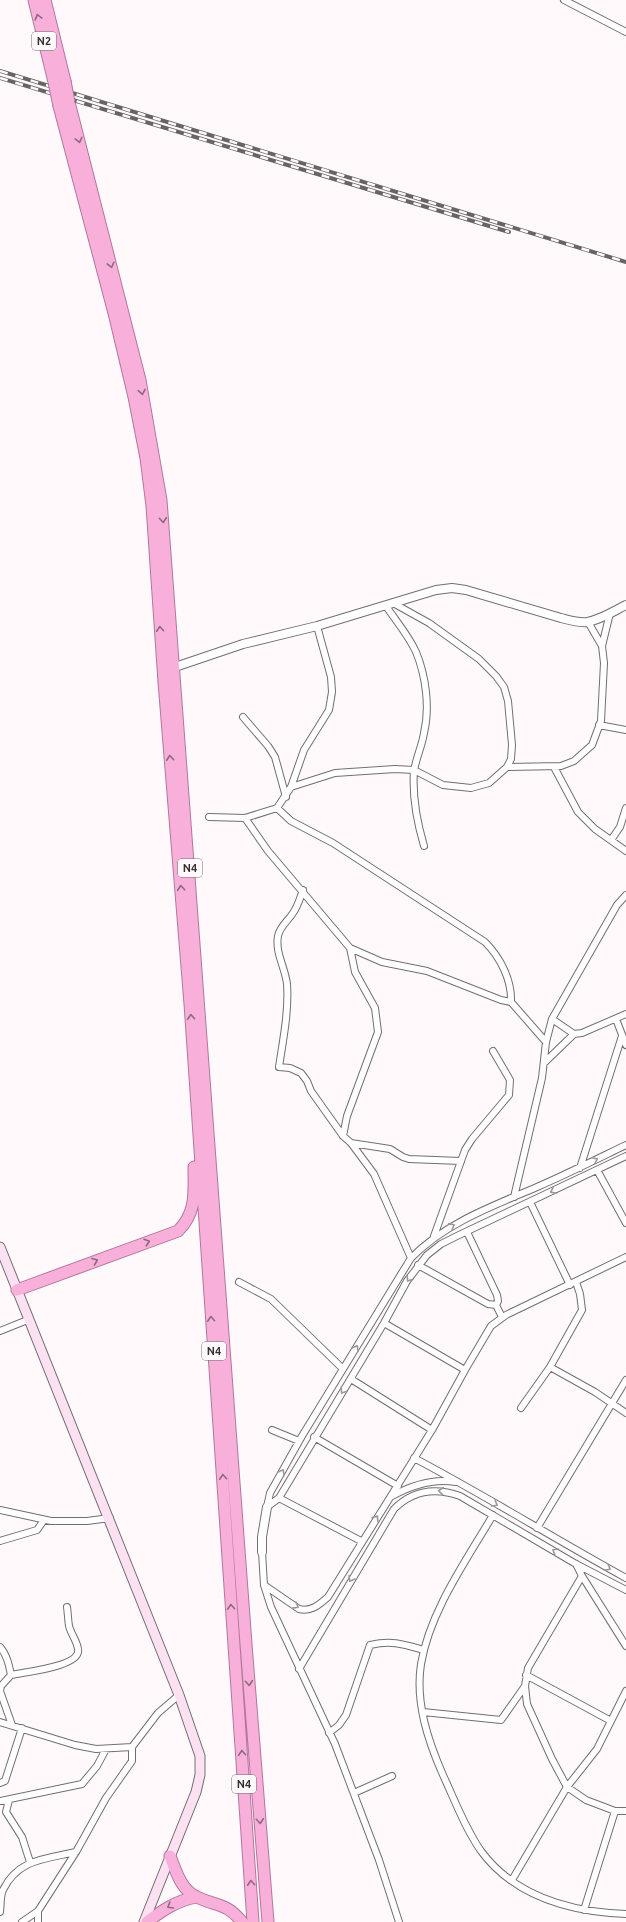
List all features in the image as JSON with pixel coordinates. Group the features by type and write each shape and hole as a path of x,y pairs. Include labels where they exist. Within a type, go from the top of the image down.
{"highway":[{"name":"N2","path":"34,0 54,82"},
{"name":"N2","path":"46,0 61,61"},
{"name":"N4","path":"61,61 66,81 64,104 134,397 146,458 152,506 194,1056 253,1922"},
{"name":"N4","path":"54,82 64,104 140,380 161,500 175,667 246,1644 269,1920"},
{"path":"17,1290 170,1235 178,1231 187,1221 194,1201 194,1056"},
{"path":"170,1856 181,1882 196,1897"},
{"path":"146,1922 171,1905 181,1900 196,1897 227,1908 242,1922"}],"main road":[{"path":"0,1247 110,1518 180,1694 197,1741 201,1765 196,1792 170,1856 146,1922"}],"street":[{"path":"564,0 626,32"},
{"path":"175,667 235,646 317,626 436,590 452,588 466,590 561,618 588,622 626,605"},
{"path":"291,787 335,773 395,769 414,770 443,785 471,788 489,783 508,767 511,759 512,745 508,701 504,687 480,658 429,623 390,605"},
{"path":"390,605 416,652 425,689 427,711 424,733 414,770 416,818 424,846"},
{"path":"508,767 554,768 574,761 584,754 592,745 599,725 603,699 604,663 602,646 610,613"},
{"path":"588,622 602,646"},
{"path":"209,817 245,818 277,808 286,797 304,750 329,710 332,692 330,677 317,626"},
{"path":"243,717 268,746 275,758 286,797"},
{"path":"599,725 626,730"},
{"path":"554,768 578,812 595,829 626,851"},
{"path":"277,808 291,821 333,843 485,942 499,959 512,990 512,1002"},
{"path":"611,840 620,827 626,808"},
{"path":"245,818 268,851 303,890 350,948 355,972 375,1008 378,1032 347,1116 343,1136"},
{"path":"303,890 293,913 280,928 278,936 277,945 280,963 287,984 285,1023 279,1067 290,1068 301,1073 343,1136 351,1143 374,1174 411,1258"},
{"path":"514,1197 544,1063 546,1042 552,1019 617,905 626,894"},
{"path":"350,948 382,962 427,971 491,996 512,1002 546,1042"},
{"path":"544,1063 574,1034 582,1033 626,1014"},
{"path":"552,1019 574,1034"},
{"path":"616,1019 626,1045"},
{"path":"580,1168 622,1036"},
{"path":"434,1236 461,1161 472,1139 509,1095 510,1080 492,1051"},
{"path":"351,1143 390,1149 409,1159 461,1161"},
{"path":"399,1922 379,1860 354,1793 329,1733 270,1607 264,1585 262,1537 270,1493 299,1441 411,1258 434,1236 463,1220 580,1168 626,1145"},
{"path":"267,1507 279,1498 418,1265 441,1244 626,1156"},
{"path":"597,1170 626,1223"},
{"path":"521,1408 550,1367 582,1310 580,1294 530,1202"},
{"path":"467,1232 497,1295 498,1301 496,1305 502,1317"},
{"path":"264,1585 299,1609 310,1610 328,1597 361,1541 392,1496 432,1430 491,1326 502,1317 626,1257"},
{"path":"418,1265 488,1304 496,1305"},
{"path":"239,1282 271,1299 343,1369"},
{"path":"0,1331 30,1319"},
{"path":"384,1324 465,1370"},
{"path":"550,1367 595,1392 626,1413"},
{"path":"351,1379 432,1430"},
{"path":"537,1528 626,1380"},
{"path":"272,1430 299,1441"},
{"path":"314,1437 398,1486"},
{"path":"414,1458 461,1483 626,1578"},
{"path":"392,1496 408,1487 425,1483 446,1480 461,1483"},
{"path":"299,1669 394,1509 400,1503 421,1492 446,1491 460,1496 576,1564 626,1590"},
{"path":"279,1498 361,1541"},
{"path":"0,1510 44,1520 87,1521 110,1518"},
{"path":"493,1515 435,1618 428,1635 424,1650 420,1687 429,1743 465,1823 482,1851 495,1866 512,1880 542,1898 584,1910 626,1914"},
{"path":"0,1541 37,1530 44,1520"},
{"path":"576,1564 626,1646"},
{"path":"582,1576 528,1668 524,1686 527,1704 552,1759 567,1787 586,1800 615,1811 626,1811"},
{"path":"12,1725 0,1691 11,1675 38,1671 66,1663 73,1660 78,1655 78,1649 69,1626 67,1608"},
{"path":"329,1733 339,1725 346,1715 370,1645 386,1642 400,1643 424,1650"},
{"path":"0,1647 8,1661 11,1675"},
{"path":"526,1675 611,1721"},
{"path":"423,1712 502,1720 524,1686"},
{"path":"512,1880 567,1787 597,1748 626,1691"},
{"path":"22,1922 38,1912 76,1852 106,1798 132,1762 132,1747 158,1713 180,1694"},
{"path":"0,1722 74,1744 106,1749 132,1747"},
{"path":"0,1783 5,1781 22,1728"},
{"path":"0,1801 82,1784 97,1766 106,1749"},
{"path":"354,1793 392,1776"},
{"path":"9,1800 6,1812 22,1837 30,1862"},
{"path":"584,1910 615,1811"},
{"path":"0,1912 2,1891 17,1871 30,1862 76,1852"},
{"path":"38,1912 38,1922"}],"railway":[{"path":"0,71 626,262"},
{"path":"0,78 509,232"}]}
